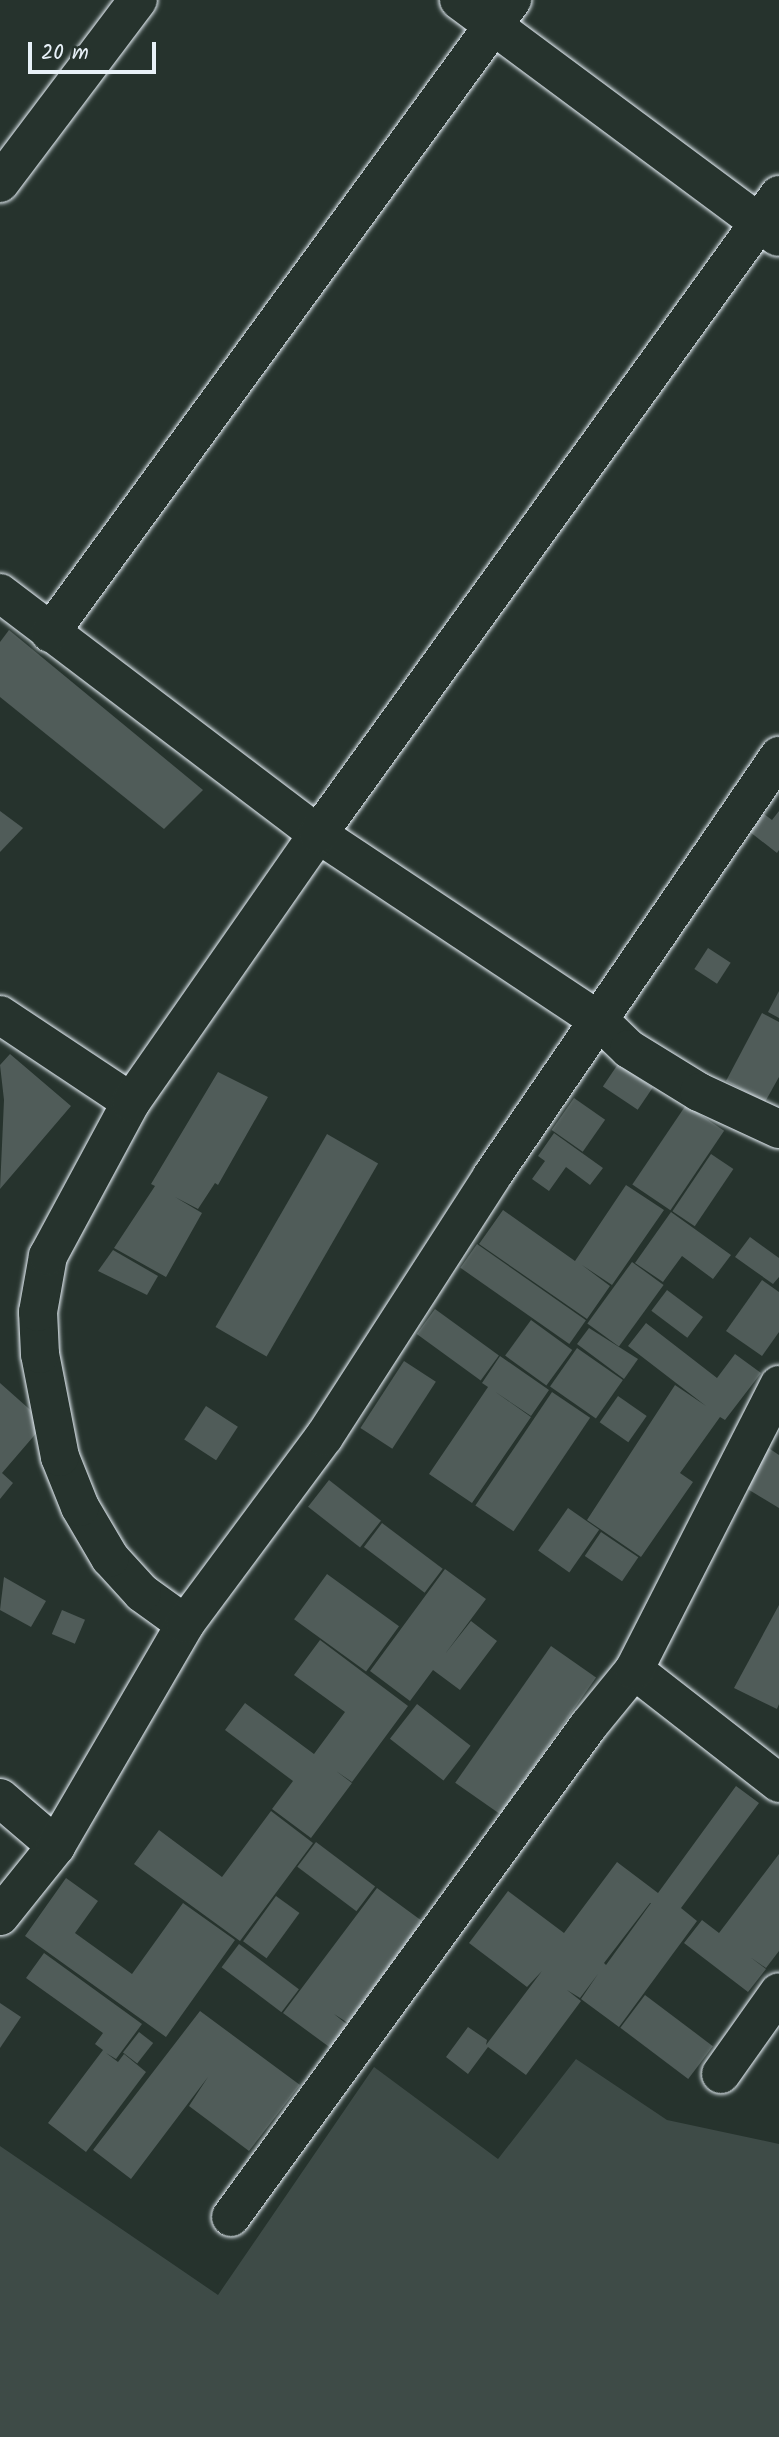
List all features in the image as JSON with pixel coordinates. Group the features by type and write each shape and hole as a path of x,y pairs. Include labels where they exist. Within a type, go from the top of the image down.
{"street":[{"path":"0,183 138,0"},
{"path":"184,1624 142,1594 110,1558 80,1507 60,1457 40,1354 37,1311 48,1255 131,1102 318,834 772,218 502,13 459,0"},
{"path":"50,632 502,13"},
{"path":"0,593 318,834 601,1022 629,1049 687,1085 779,1129"},
{"path":"0,1916 56,1846 184,1624 324,1437 492,1176 601,1022 779,756"},
{"path":"0,1015 131,1102"},
{"path":"231,2217 589,1725 634,1670 779,1385"},
{"path":"634,1670 779,1783"},
{"path":"0,1798 56,1846"},
{"path":"721,2074 779,1992"}],"shaded area":[{"path":"576,2059 667,2120 779,2144 779,2437 0,2437 0,2146 218,2295 374,2067 498,2159"}],"building":[{"path":"9,630 203,790 164,829 0,697 0,642"},
{"path":"0,811 23,828 0,852"},
{"path":"779,811 777,853 750,832 764,814 772,820"},
{"path":"708,948 731,963 717,984 694,969"},
{"path":"779,991 779,1018 768,1012"},
{"path":"762,1013 779,1022 779,1077 765,1102 726,1081"},
{"path":"10,1054 71,1106 0,1189 4,1100 0,1065"},
{"path":"618,1064 653,1087 638,1110 603,1086"},
{"path":"218,1072 268,1097 218,1185 215,1183 198,1209 175,1197 202,1213 166,1277 114,1248 155,1186 151,1184"},
{"path":"574,1098 605,1120 583,1152 552,1130"},
{"path":"686,1105 724,1131 670,1210 632,1185"},
{"path":"554,1133 603,1168 590,1185 566,1167 549,1191 532,1179 545,1161 538,1156"},
{"path":"327,1134 378,1164 267,1357 216,1327"},
{"path":"711,1154 733,1169 695,1226 672,1211"},
{"path":"626,1185 664,1210 612,1285 582,1265 610,1286 587,1319 479,1244 503,1210 575,1261"},
{"path":"671,1212 731,1255 713,1279 682,1256 663,1282 635,1263"},
{"path":"750,1237 779,1258 779,1277 773,1284 735,1257"},
{"path":"477,1244 586,1320 569,1344 460,1268"},
{"path":"113,1250 158,1276 147,1295 98,1271"},
{"path":"632,1262 664,1285 619,1346 587,1323"},
{"path":"762,1280 779,1292 779,1332 762,1356 726,1331"},
{"path":"667,1290 703,1317 687,1338 651,1311"},
{"path":"435,1309 499,1355 481,1381 417,1334"},
{"path":"531,1320 572,1350 546,1386 505,1356"},
{"path":"646,1323 717,1378 735,1354 761,1373 725,1420 720,1417 680,1473 693,1482 641,1557 587,1520 675,1385 706,1406 628,1346"},
{"path":"589,1328 638,1359 624,1379 577,1344"},
{"path":"577,1348 623,1380 596,1419 550,1387"},
{"path":"500,1356 549,1390 531,1416 494,1391 531,1417 472,1503 429,1474 488,1387 482,1383"},
{"path":"404,1361 436,1382 392,1449 360,1428"},
{"path":"0,1383 45,1423 2,1473 13,1483 0,1499"},
{"path":"552,1392 590,1418 514,1531 475,1506"},
{"path":"618,1396 647,1416 628,1442 600,1422"},
{"path":"206,1406 238,1427 216,1460 184,1440"},
{"path":"764,1445 779,1455 779,1508 741,1485"},
{"path":"329,1480 381,1521 360,1547 308,1507"},
{"path":"568,1508 599,1530 569,1572 538,1551"},
{"path":"382,1523 443,1569 425,1593 364,1547"},
{"path":"601,1532 638,1557 622,1581 585,1556"},
{"path":"445,1569 486,1599 445,1654 471,1621 497,1641 460,1690 433,1670 410,1701 370,1671"},
{"path":"327,1574 399,1626 366,1672 294,1619"},
{"path":"4,1577 46,1601 31,1627 0,1610"},
{"path":"779,1605 779,1704 777,1709 734,1688"},
{"path":"62,1610 85,1620 75,1644 52,1634"},
{"path":"320,1640 408,1706 352,1782 336,1771 352,1783 311,1838 272,1809 293,1781 225,1730 245,1703 314,1754 345,1712 294,1675"},
{"path":"551,1646 596,1678 500,1814 455,1783"},
{"path":"417,1704 471,1746 443,1781 390,1739"},
{"path":"736,1786 759,1803 681,1908 697,1921 619,2027 581,1999 598,1974 580,1998 567,1990 581,2001 526,2075 488,2047 468,2074 446,2057 468,2027 487,2040 486,2045 542,1971 527,1987 469,1943 508,1891 564,1933 617,1862 658,1893","holes":["651,1903 606,1965 604,1963"]},
{"path":"271,1811 313,1843 240,1941 134,1864 159,1830 222,1877"},
{"path":"316,1842 375,1887 356,1911 297,1867"},
{"path":"779,1854 779,1951 766,1968 750,1957 766,1969 748,1992 684,1943 702,1920 719,1933"},
{"path":"66,1878 98,1901 75,1933 132,1974 183,1903 235,1940 166,2037 25,1936"},
{"path":"377,1888 422,1921 348,2023 334,2014 349,2026 332,2049 283,2013"},
{"path":"276,1896 299,1913 267,1958 243,1941"},
{"path":"239,1944 299,1989 281,2012 222,1967"},
{"path":"44,1953 142,2024 116,2059 106,2053 118,2062 124,2054 146,2072 86,2152 48,2123 103,2050 95,2044 103,2033 26,1978"},
{"path":"645,1995 713,2046 688,2079 620,2028"},
{"path":"0,2003 21,2017 0,2048"},
{"path":"200,2011 300,2085 249,2151 189,2106 208,2077 131,2179 93,2150"},
{"path":"139,2032 153,2043 137,2064 123,2052"}]}
